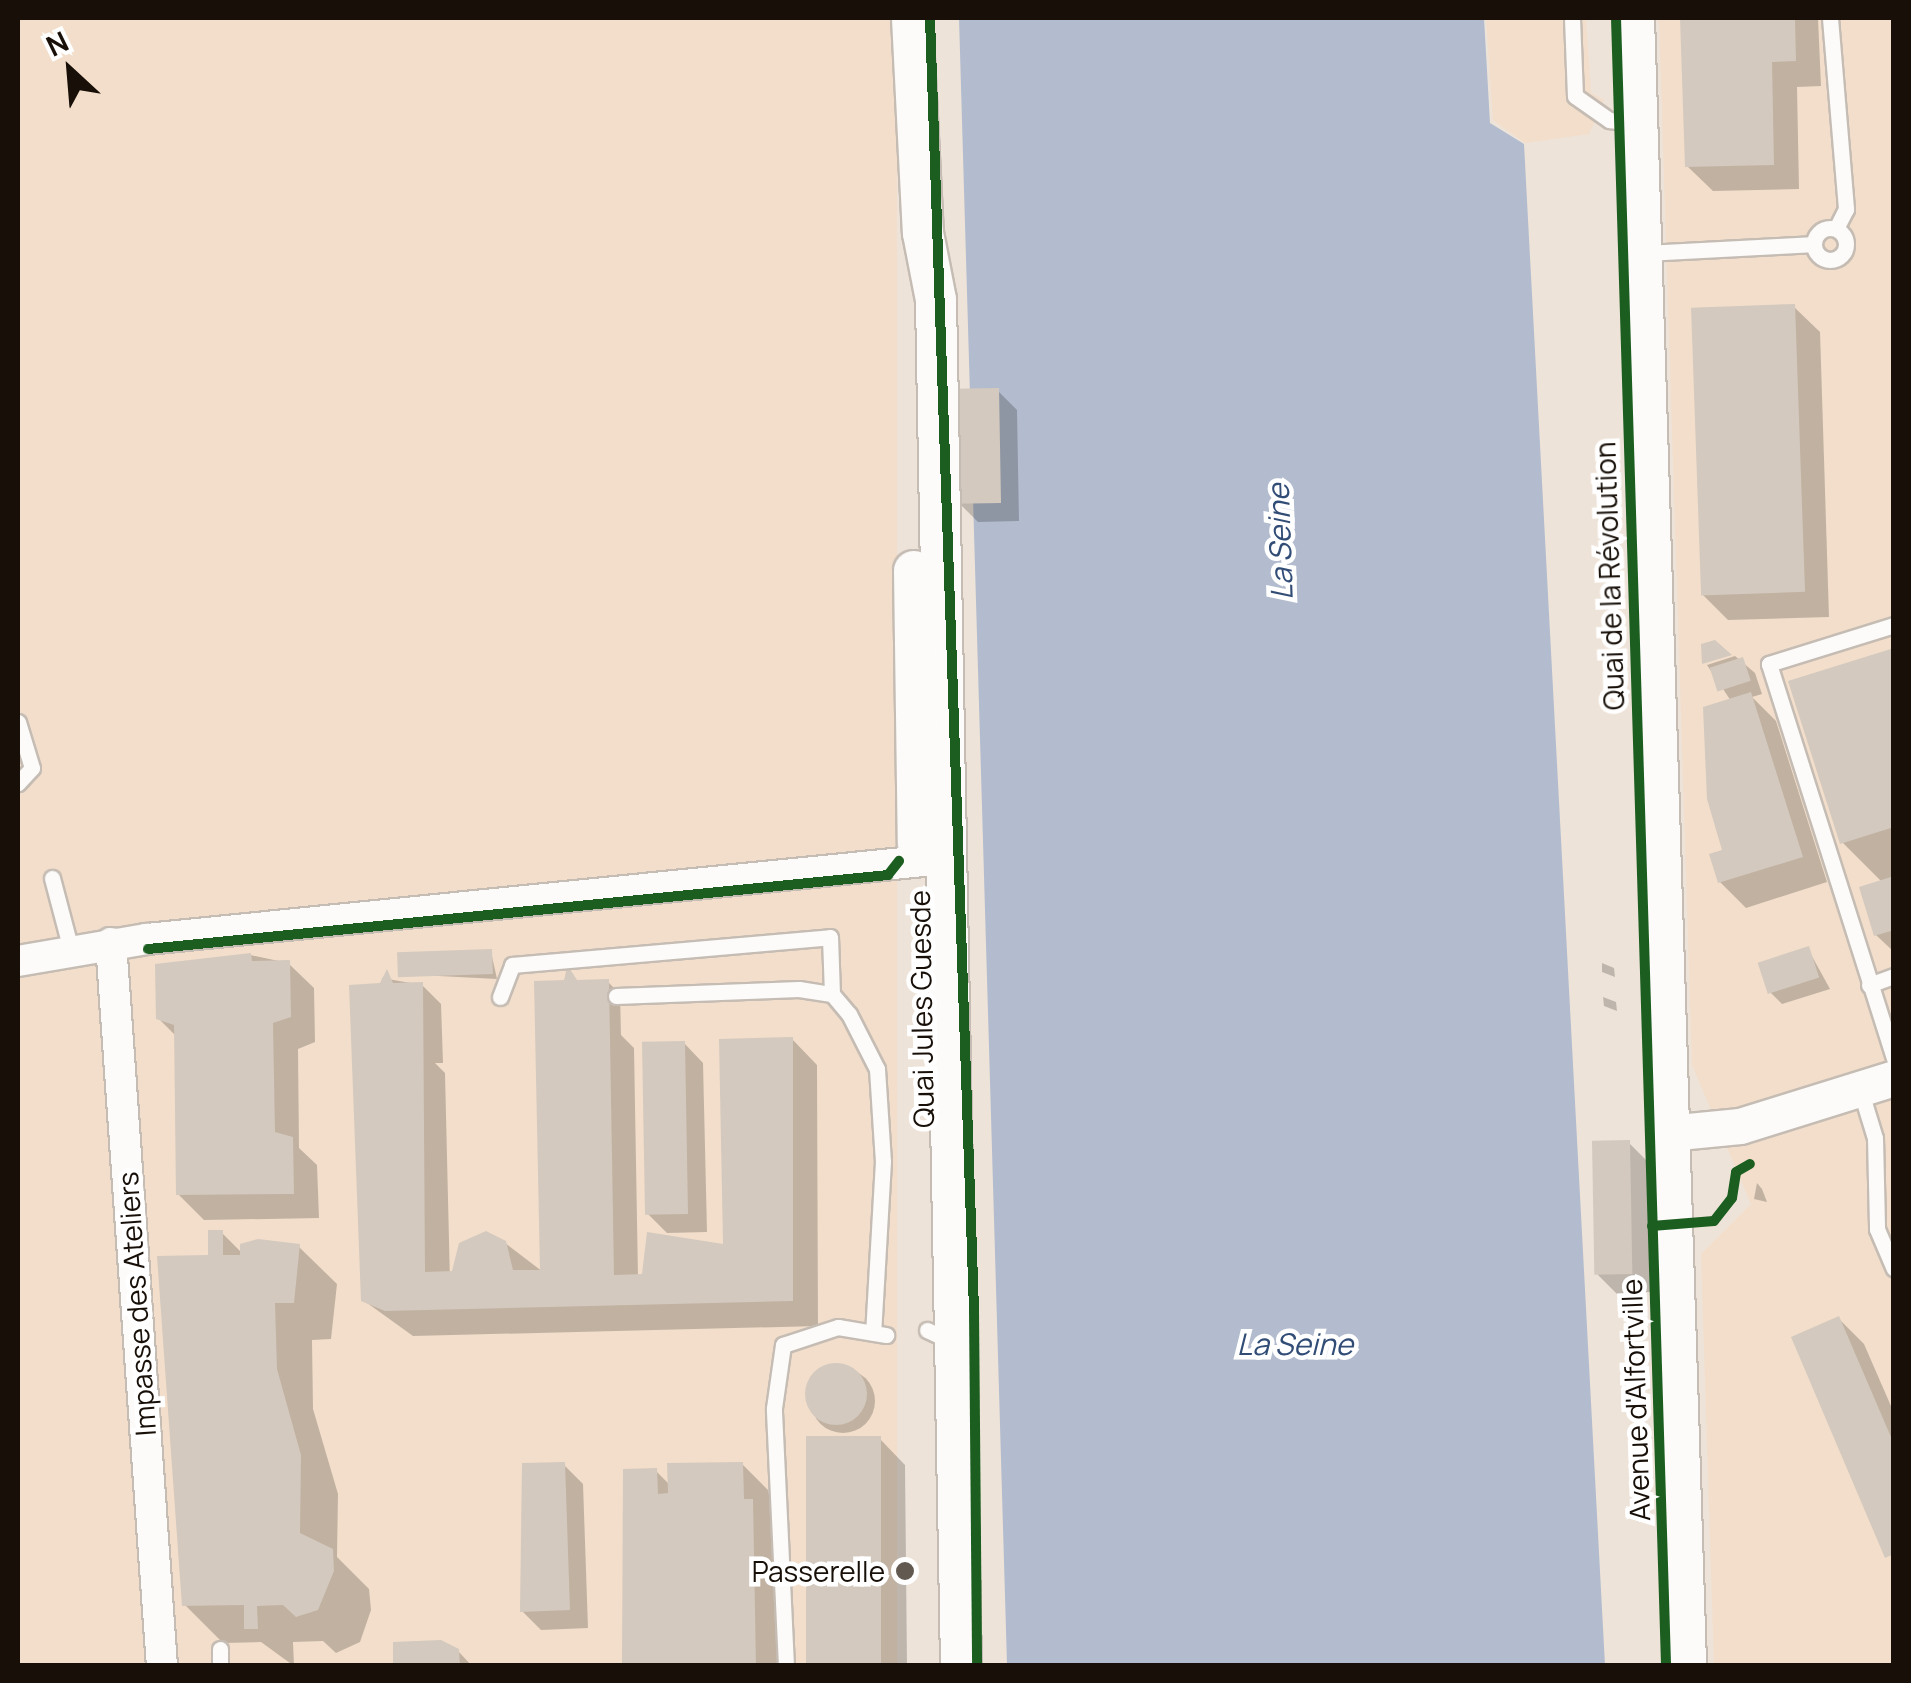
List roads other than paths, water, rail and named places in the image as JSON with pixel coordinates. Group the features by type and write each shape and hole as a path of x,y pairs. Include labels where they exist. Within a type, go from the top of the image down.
{"main road":[{"name":"Quai Jules Guesde","path":"912,18 923,233 911,288 931,858 940,1337 941,1666"},
{"name":"Quai de la Révolution","path":"1634,18 1686,1666"},
{"name":"Quai Jules Guesde","path":"940,1337 962,1666"}],"street":[{"path":"18,961 111,942 931,858"},
{"name":"Impasse des Ateliers","path":"111,942 162,1666"},
{"path":"1668,1132 1740,1126 1877,1083"}],"lane":[{"path":"1572,18 1575,96 1609,120 1638,122"},
{"path":"1830,18 1846,209 1836,229"},
{"path":"1814,244 1823,229 1836,229"},
{"path":"1814,244 1823,259 1839,258 1846,243 1836,229"},
{"path":"1642,253 1814,244"},
{"path":"1894,625 1768,664 1894,1059"},
{"path":"18,722 32,768 18,783"},
{"path":"52,878 71,950"},
{"path":"500,997 512,965 830,937 832,994 876,1069 883,1160 880,1334 838,1327 783,1345 774,1408 786,1666"},
{"path":"1869,985 1894,976"},
{"path":"616,996 832,994"},
{"path":"1877,1083 1876,1228 1894,1269"}],"water":[{"name":"La Seine","path":"959,18 1484,18 1490,123 1524,144 1605,1665 1007,1665"}],"place":[{"name":"Passerelle","path":"905,1571"}]}
